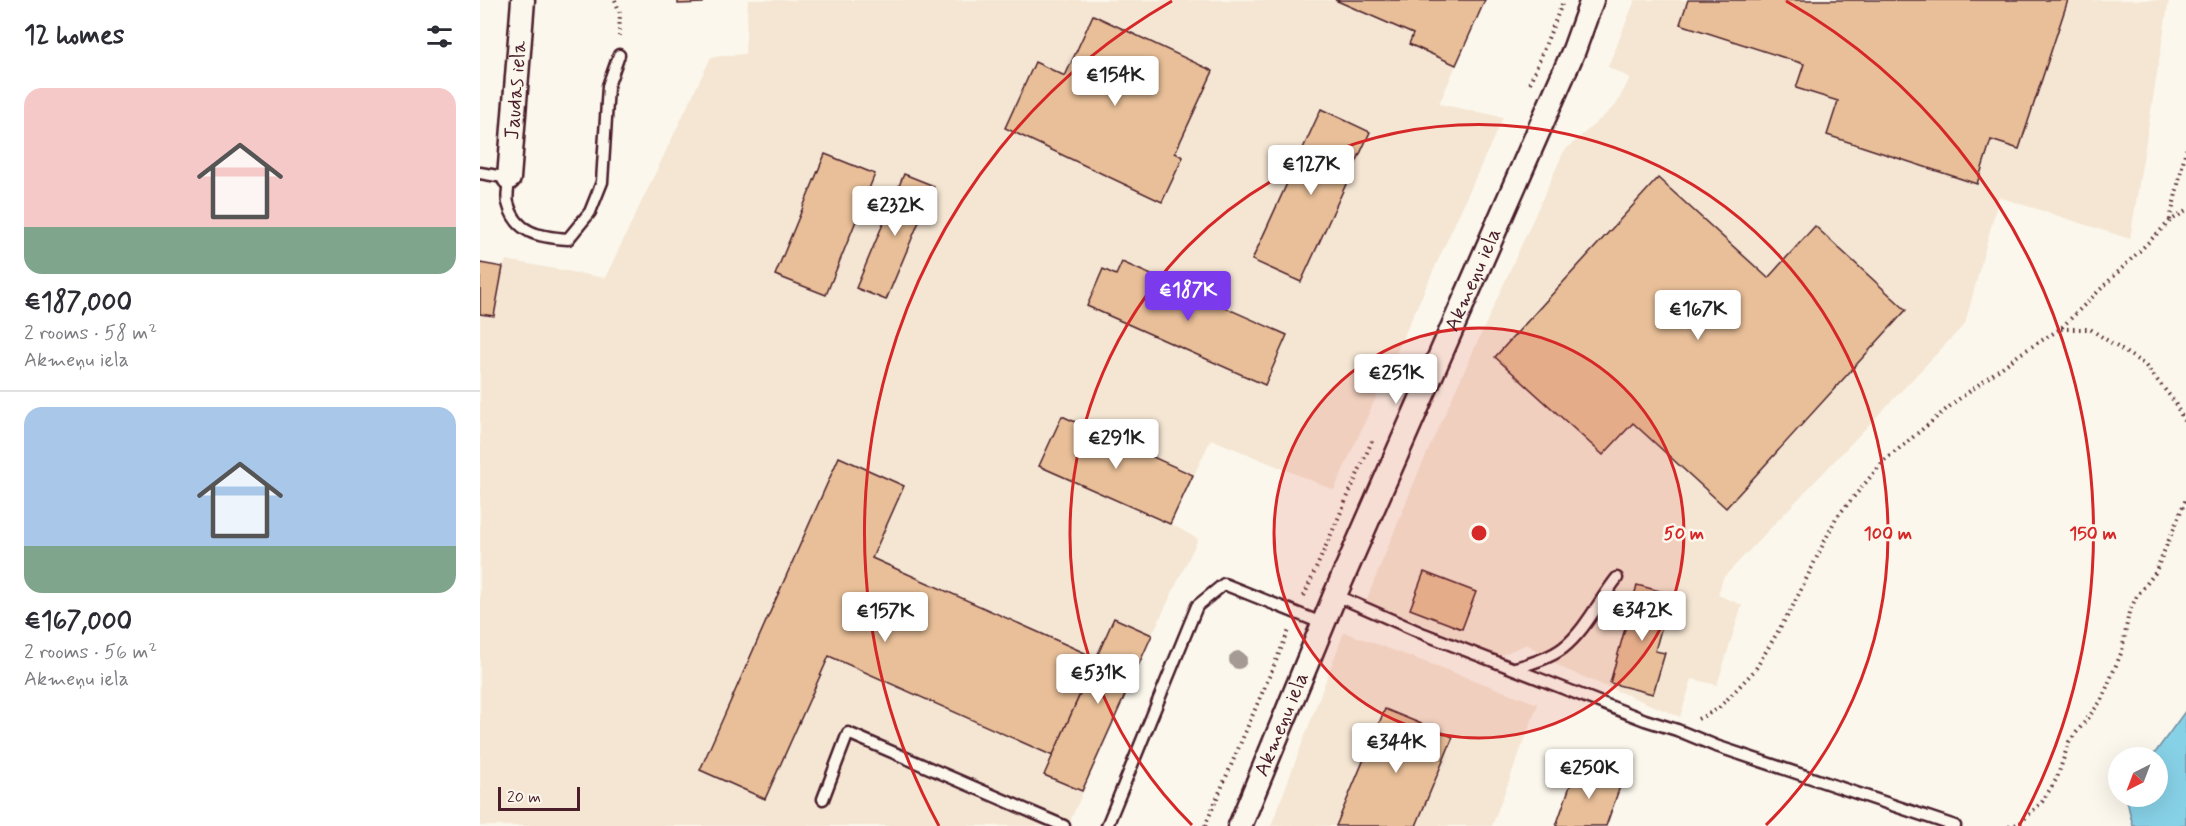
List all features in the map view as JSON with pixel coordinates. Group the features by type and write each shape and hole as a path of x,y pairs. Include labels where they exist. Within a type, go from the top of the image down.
{"street":[{"name":"Jaudas iela","path":"509,178 523,0"},
{"name":"Akmeņu iela","path":"1240,826 1335,595 1574,50 1592,0"}],"lane":[{"path":"480,173 509,178 508,202 520,227 542,237 568,239 590,213 602,182 608,86 619,55"},
{"path":"1515,668 1530,664 1562,649 1591,616 1617,578"},
{"path":"1107,826 1197,606 1224,584 1323,624"},
{"path":"1335,595 1424,634 1645,720 1955,826"},
{"path":"823,799 848,733 1064,826"}],"path":[{"path":"615,0 620,13 619,55"},
{"path":"2170,221 2186,149"},
{"path":"1677,730 1719,709 1755,670 1792,608 1836,518 1883,462 1955,402 2020,354 2060,329 2170,221 2186,211"},
{"path":"2060,329 2090,329 2145,365 2174,401 2186,425"},
{"path":"2009,826 2019,824 2042,802 2057,778 2069,742 2101,701 2122,651 2129,612 2137,596 2155,573 2186,499"}],"shaded area":[{"path":"748,0 1485,0 1439,104 1503,117 1334,490 1211,439 1171,524 1198,539 1152,635 1068,826 480,826 480,263 503,267 506,260 605,278 711,57 745,54"},
{"path":"1635,0 2169,0 2130,239 1999,197 1965,324 1723,578 1718,595 1742,605 1717,685 1692,679 1680,717 1562,668 1527,644 1499,656 1366,601 1419,471 1564,151 1616,105 1630,78 1608,67"},
{"path":"1344,632 1538,704 1492,826 1271,826"}],"water":[{"path":"2186,710 2186,826 2133,826 2128,807 2168,807 2168,747 2159,747"}],"building":[{"path":"678,0 703,0 703,3 678,4"},
{"path":"1335,0 1485,0 1456,65 1409,44 1413,34"},
{"path":"1688,0 2068,0 2019,149 1991,140 1977,184 1827,135 1838,101 1796,88 1804,64 1680,24"},
{"path":"1093,15 1213,71 1175,153 1183,157 1162,202 1005,128 1035,62 1065,76"},
{"path":"1321,109 1370,132 1301,282 1252,260"},
{"path":"825,154 875,174 826,295 775,275"},
{"path":"904,174 934,186 886,300 856,288"},
{"path":"1658,178 1768,278 1815,226 1906,310 1726,508 1633,423 1603,455 1495,357"},
{"path":"1122,262 1287,335 1265,385 1087,306 1103,269 1116,275"},
{"path":"480,263 503,267 494,316 480,314"},
{"path":"1062,416 1193,475 1170,524 1039,466"},
{"path":"839,457 904,486 872,558 1096,658 1053,756 829,656 765,799 700,770"},
{"path":"1424,572 1476,592 1462,629 1410,609"},
{"path":"1637,585 1671,594 1655,651 1665,653 1653,694 1610,683"},
{"path":"1114,618 1152,635 1082,791 1044,775"},
{"path":"1385,709 1453,737 1416,826 1336,826"},
{"path":"1577,766 1622,781 1606,826 1556,826"}]}
